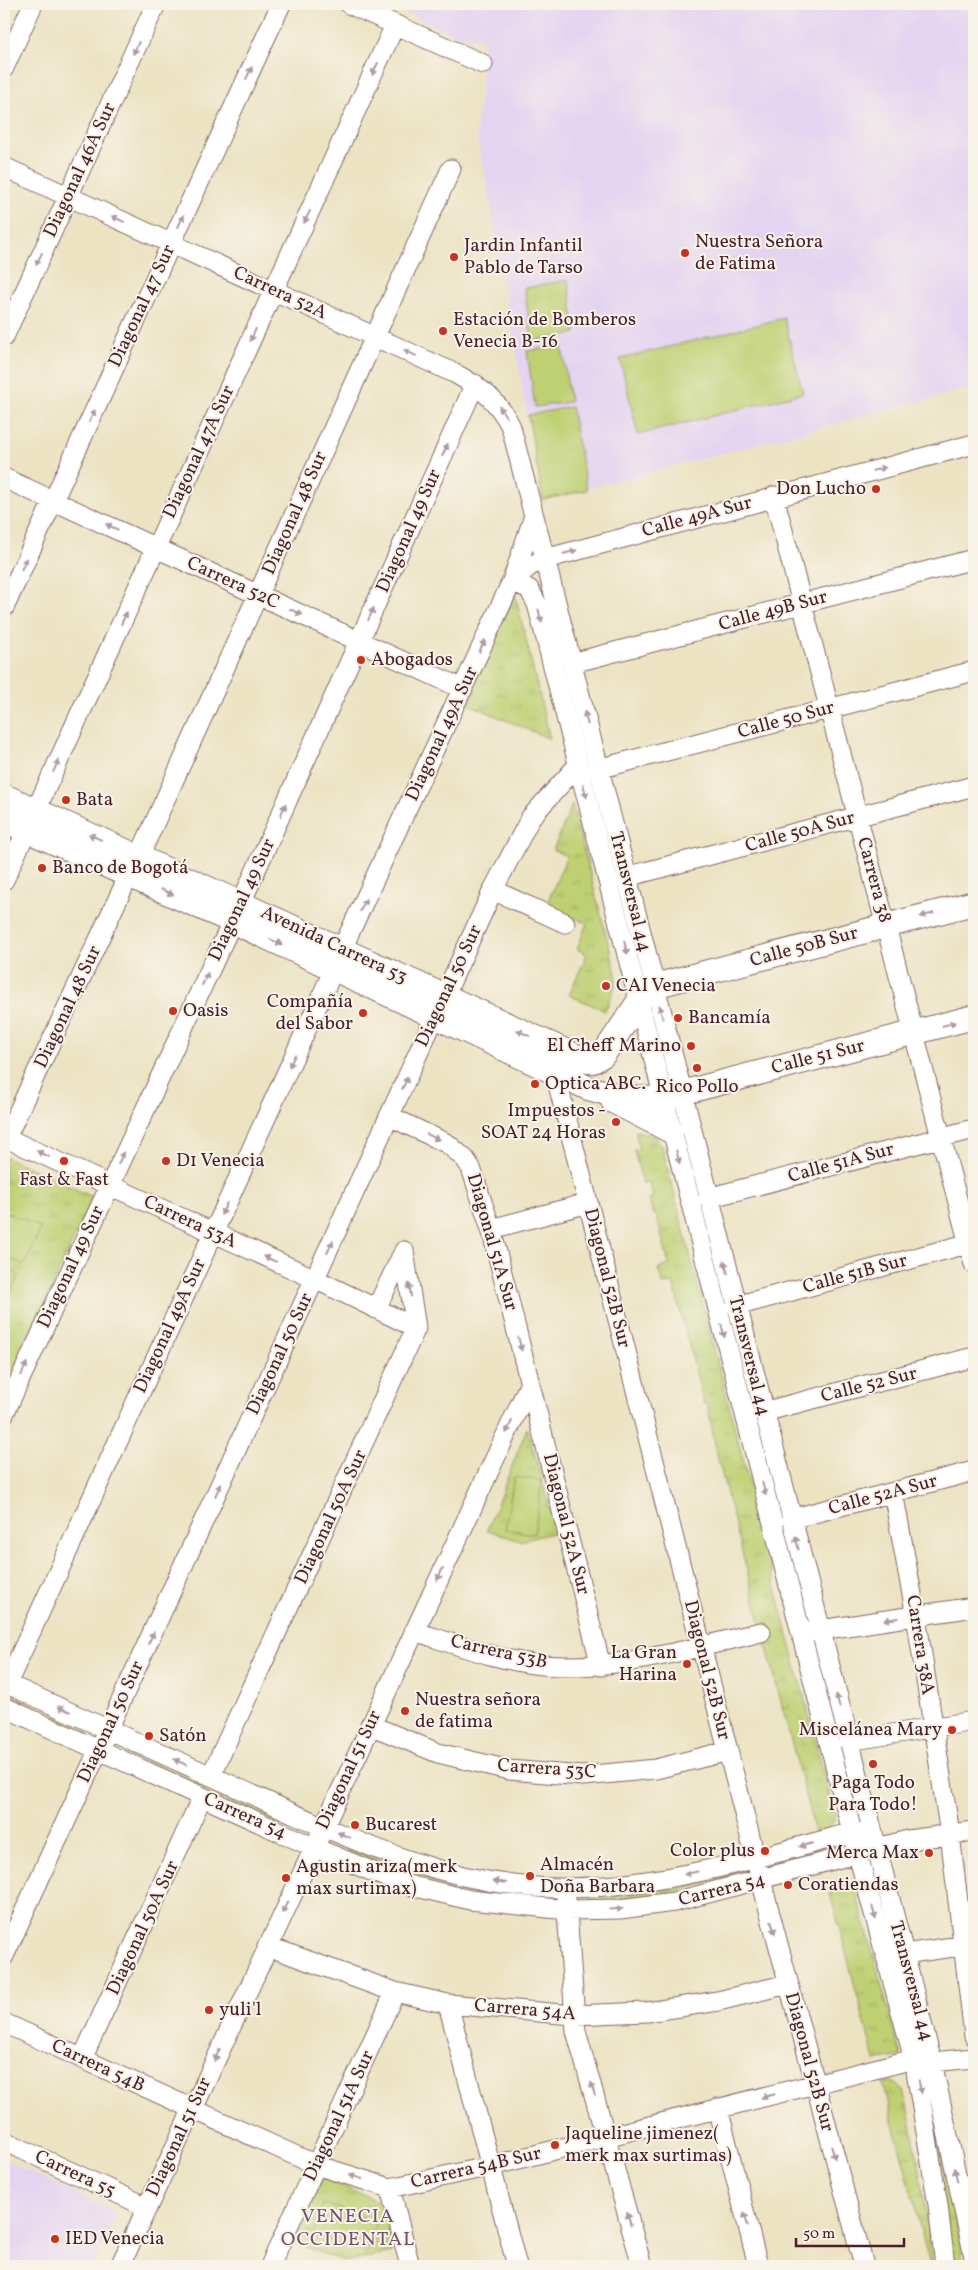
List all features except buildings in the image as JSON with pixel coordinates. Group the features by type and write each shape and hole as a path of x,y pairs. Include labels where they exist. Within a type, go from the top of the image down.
{"main road":[{"name":"Avenida Carrera 53","path":"4,796 31,820 440,1006 586,1061 593,1061 603,1055 647,993"},
{"name":"Avenida Carrera 53","path":"4,820 31,820"},
{"name":"Calle 50B Sur","path":"647,993 974,903"},
{"name":"Avenida Carrera 53","path":"440,1006 555,1073 588,1088 630,1098 672,1095"},
{"name":"Calle 51 Sur","path":"672,1095 974,1017"},
{"path":"588,1088 671,1131"}],"street":[{"path":"4,68 33,4"},
{"name":"Diagonal 46A Sur","path":"4,337 156,4"},
{"name":"Diagonal 47 Sur","path":"4,608 281,4"},
{"path":"349,4 483,64"},
{"name":"Diagonal 47A Sur","path":"4,880 395,25"},
{"name":"Carrera 52A","path":"4,167 475,384 489,394 505,414 512,427 520,457"},
{"name":"Diagonal 48 Sur","path":"5,1137 134,866 451,169"},
{"name":"Diagonal 49 Sur","path":"4,1414 236,912 475,384"},
{"name":"Calle 49A Sur","path":"512,581 530,566 545,559 774,496 974,444"},
{"name":"Transversal 44","path":"520,457 626,877 647,993"},
{"name":"Carrera 52C","path":"4,478 463,689"},
{"name":"Carrera 38","path":"774,496 941,1137 972,1243 974,1264"},
{"name":"Diagonal 49A Sur","path":"7,1684 512,581 534,516"},
{"name":"Calle 49B Sur","path":"572,664 974,559"},
{"name":"Transversal 44","path":"512,581 530,589 537,604 578,765 647,993 672,1095 708,1198 848,1741 869,1848 974,2257"},
{"name":"Calle 50 Sur","path":"598,769 974,671"},
{"name":"Diagonal 50 Sur","path":"4,1956 493,890 531,817 578,765"},
{"name":"Calle 50A Sur","path":"626,877 974,786"},
{"path":"493,890 565,923"},
{"name":"Diagonal 52B Sur","path":"555,1073 755,1858 864,2266"},
{"name":"Transversal 44","path":"672,1095 671,1131 853,1832 869,1848 904,1954 923,2060 945,2266"},
{"name":"Diagonal 51A Sur","path":"389,1116 439,1139 465,1159 471,1168 490,1229 530,1383"},
{"name":"Calle 51A Sur","path":"708,1198 974,1129"},
{"name":"Carrera 53A","path":"5,1137 315,1279 416,1328"},
{"path":"490,1229 588,1203"},
{"name":"Calle 51B Sur","path":"736,1306 972,1243"},
{"path":"376,1309 404,1251 416,1328"},
{"name":"Diagonal 50A Sur","path":"211,1776 416,1328"},
{"name":"Calle 52 Sur","path":"764,1412 974,1357"},
{"name":"Diagonal 51 Sur","path":"120,2266 322,1826 530,1383"},
{"name":"Diagonal 52A Sur","path":"530,1383 602,1666"},
{"name":"Calle 52A Sur","path":"791,1518 974,1471"},
{"name":"Carrera 38A","path":"893,1492 916,1616 968,1945 974,2036"},
{"path":"801,1633 974,1608"},
{"name":"Carrera 53B","path":"414,1631 484,1653 542,1665 602,1666 761,1632"},
{"name":"Carrera 54","path":"7,1684 322,1826 408,1861 468,1877 566,1888 620,1885 673,1878 853,1832"},
{"name":"Carrera 54","path":"4,1707 313,1847 400,1883 470,1900 567,1910 620,1909 674,1902 761,1880 869,1848 908,1840 974,1831"},
{"path":"848,1741 974,1721"},
{"name":"Carrera 53C","path":"370,1725 438,1753 510,1770 583,1776 656,1769 728,1752"},
{"name":"Diagonal 50A Sur","path":"82,2059 202,1797"},
{"path":"566,1888 573,2015 642,2266"},
{"path":"904,1954 968,1945"},
{"name":"Carrera 54A","path":"267,1946 395,1992 448,2004 573,2015 647,2012 718,2001 788,1984"},
{"name":"Diagonal 51A Sur","path":"270,2266 395,1992"},
{"path":"448,2004 517,2266"},
{"name":"Carrera 54B","path":"4,2023 192,2109"},
{"name":"Carrera 54B Sur","path":"192,2109 316,2165 390,2188 491,2166 815,2084 923,2060 974,2058"},
{"path":"718,2108 758,2266"},
{"name":"Carrera 55","path":"4,2141 147,2206"},
{"path":"390,2188 410,2266"}],"shaded area":[{"name":"Nuestra Señora de Fatima","path":"388,4 974,4 974,387 543,500 499,259 490,198 476,134 483,64 482,39 455,35"},
{"name":"IED Venecia","path":"4,2160 117,2213 94,2266 4,2266"}],"green space":[{"path":"568,280 576,333 532,341 524,288"},
{"path":"784,318 803,393 638,435 620,359"},
{"path":"562,346 570,402 535,407 527,351"},
{"path":"571,407 587,490 543,500 528,415"},
{"path":"515,594 550,739 466,703"},
{"path":"572,805 616,973 616,984 605,1011 569,995 587,954 577,949 587,923 546,906 567,856 553,850"},
{"path":"635,1130 655,1137 662,1146 835,1817 833,1824 828,1828 815,1833 718,1459 707,1403 704,1404 673,1283 663,1285 658,1269 669,1265 656,1214 653,1215 649,1199 653,1198 649,1182 642,1183 634,1150 639,1148"},
{"path":"4,1156 93,1197 7,1384 4,1383"},
{"path":"4,1211 41,1228 24,1265 4,1256"},
{"path":"4,1267 19,1275 4,1307"},
{"path":"527,1428 557,1532 520,1541 487,1530"},
{"path":"514,1477 542,1481 534,1534 505,1529"},
{"path":"4,1692 88,1731 86,1735 4,1698"},
{"path":"131,1752 290,1825 288,1829 124,1754"},
{"path":"348,1848 415,1874 535,1894 534,1898 485,1893 414,1878 347,1853"},
{"path":"743,1870 744,1874 669,1893 591,1902 590,1898 668,1888"},
{"path":"844,1879 854,1885 901,2056 875,2061 827,1882"},
{"path":"883,2082 893,2082 904,2090 921,2175 933,2266 930,2266"},
{"path":"936,2144 940,2144 965,2266 951,2266"},
{"path":"322,2177 383,2203 392,2253 343,2262 295,2242"},
{"path":"323,2204 377,2222 366,2253 313,2235"}],"place":[{"name":"Nuestra Señora de Fatima","path":"685,253"},
{"name":"Jardin Infantil Pablo de Tarso","path":"454,257"},
{"name":"Estación de Bomberos Venecia B-16","path":"443,331"},
{"name":"Don Lucho","path":"876,489"},
{"name":"Abogados","path":"361,660"},
{"name":"Bata","path":"66,800"},
{"name":"Banco de Bogotá","path":"42,868"},
{"name":"CAI Venecia","path":"606,986"},
{"name":"Oasis","path":"173,1011"},
{"name":"Compañía del Sabor","path":"363,1013"},
{"name":"Bancamía","path":"678,1018"},
{"name":"El Cheff Marino","path":"691,1046"},
{"name":"Rico Pollo","path":"697,1068"},
{"name":"Optica ABC.","path":"535,1084"},
{"name":"Impuestos - SOAT 24 Horas","path":"616,1122"},
{"name":"Fast & Fast","path":"64,1161"},
{"name":"D1 Venecia","path":"166,1161"},
{"name":"La Gran Harina","path":"687,1664"},
{"name":"Nuestra señora de fatima","path":"405,1711"},
{"name":"Miscelánea Mary","path":"952,1730"},
{"name":"Satón","path":"149,1736"},
{"name":"Paga Todo Para Todo!","path":"873,1764"},
{"name":"Bucarest","path":"355,1825"},
{"name":"Color plus","path":"765,1851"},
{"name":"Merca Max","path":"929,1853"},
{"name":"Almacén Doña Barbara","path":"530,1876"},
{"name":"Agustin ariza(merk max surtimax)","path":"286,1878"},
{"name":"Coratiendas","path":"788,1885"},
{"name":"yuli'l","path":"209,2010"},
{"name":"Jaqueline jimenez( merk max surtimas)","path":"555,2145"},
{"name":"IED Venecia","path":"55,2239"}],"district":[{"name":"VENECIA OCCIDENTAL","path":"348,2228"}]}
